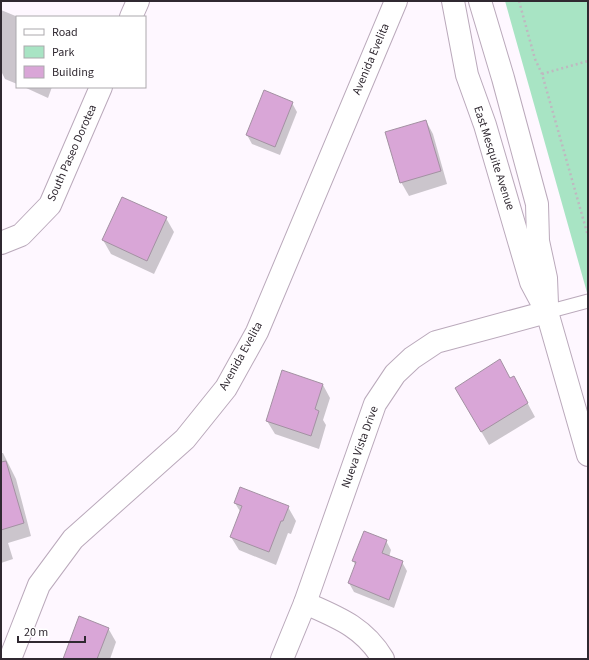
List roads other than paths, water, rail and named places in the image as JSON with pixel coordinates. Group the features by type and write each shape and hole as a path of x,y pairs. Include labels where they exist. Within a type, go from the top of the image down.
{"street":[{"path":"131,16 138,1"},
{"name":"Avenida Evelita","path":"10,659 39,585 73,539 185,439 226,388 257,332 396,1"},
{"name":"East Mesquite Avenue","path":"452,1 466,75 485,125 531,282 547,312 588,455"},
{"name":"East Mesquite Avenue","path":"480,1 538,204 538,241 546,278 547,312"},
{"name":"South Paseo Dorotea","path":"1,243 21,234 50,205 101,88"},
{"name":"Nueva Vista Drive","path":"282,659 305,602 375,404 394,374 412,358 436,342 547,312"},
{"path":"305,602 347,622 374,644 383,659"}],"lane":[{"path":"547,312 588,301"}]}
